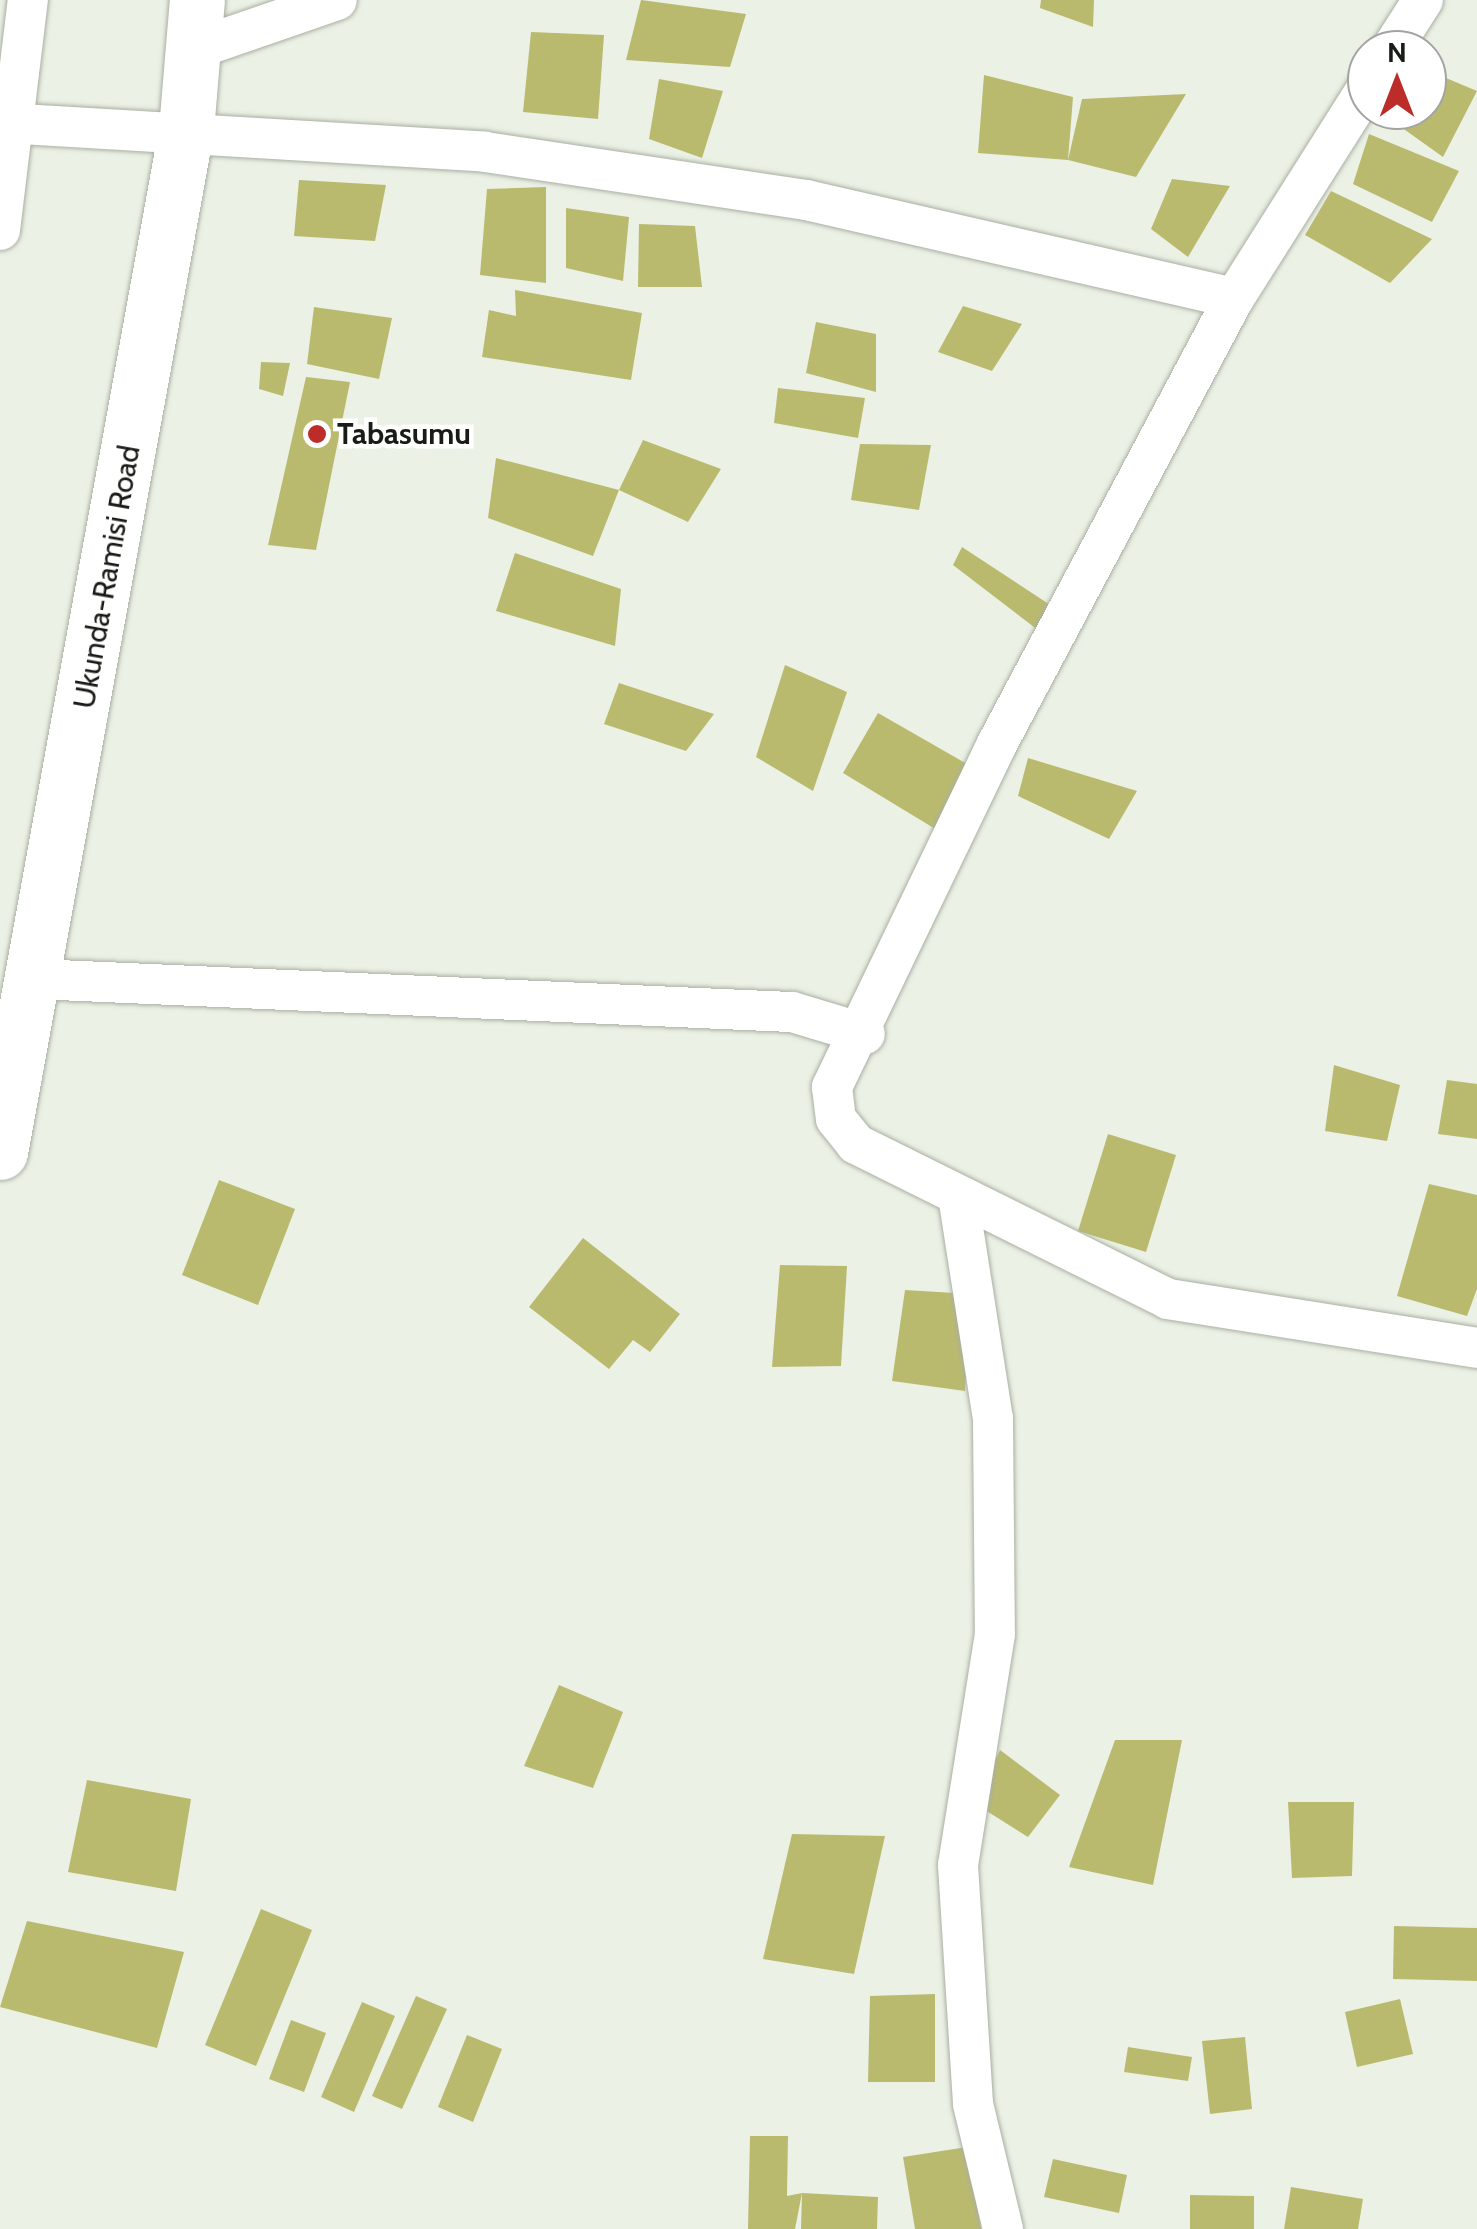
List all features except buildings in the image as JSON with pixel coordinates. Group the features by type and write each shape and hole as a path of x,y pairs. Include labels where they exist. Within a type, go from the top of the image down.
{"highway":[{"name":"Ukunda-Ramisi Road","path":"0,1152 36,979 186,130 195,25"}],"street":[{"path":"0,230 20,124 28,0"},
{"path":"195,25 337,0"},
{"path":"1404,30 1423,0"},
{"path":"1347,120 1234,298 997,744 865,1034 832,1087 836,1119 856,1144 959,1202 1168,1298 1477,1348"},
{"path":"20,124 186,130 484,152 806,200 1234,298"},
{"path":"36,979 792,1012 865,1034"},
{"path":"959,1202 993,1418 995,1634 958,1865 973,2104 1004,2229"}],"place":[{"name":"Tabasumu","path":"317,434"}]}
